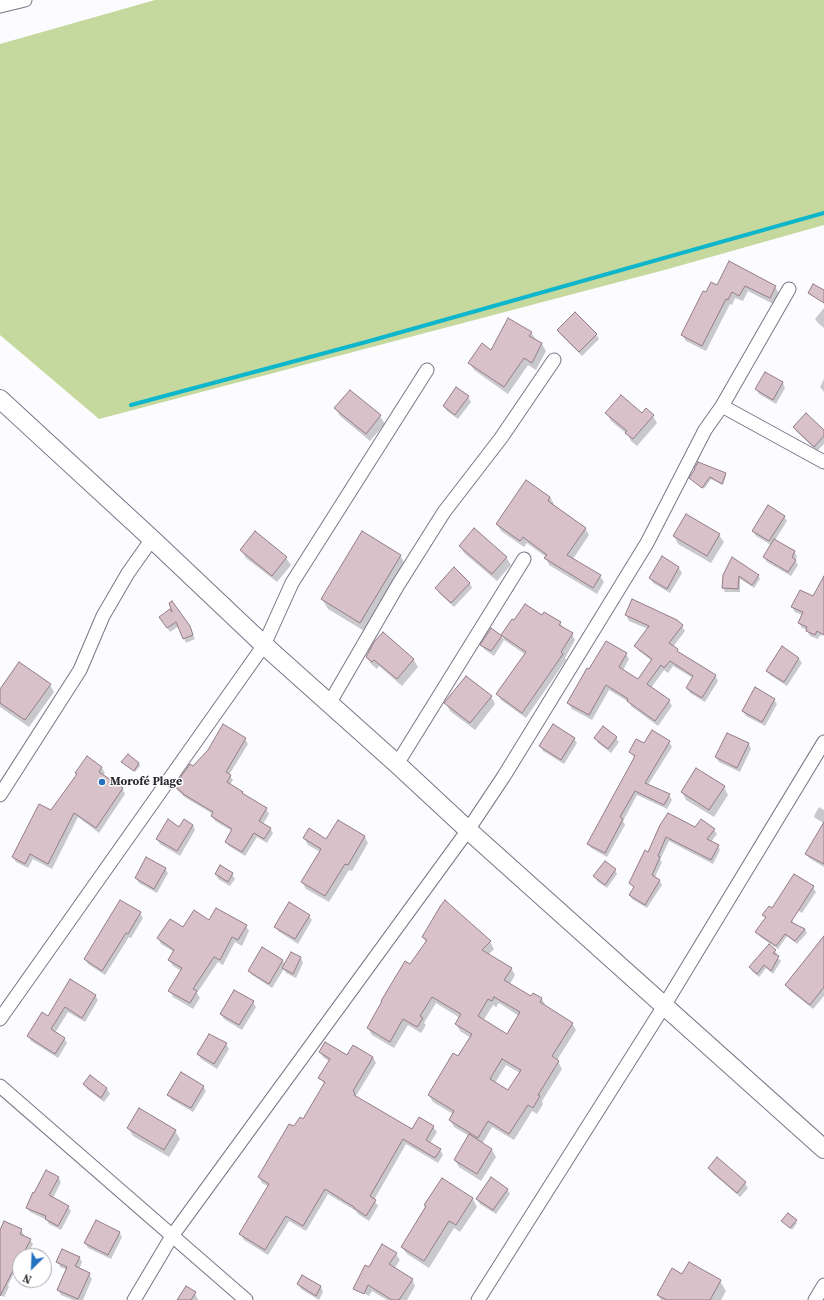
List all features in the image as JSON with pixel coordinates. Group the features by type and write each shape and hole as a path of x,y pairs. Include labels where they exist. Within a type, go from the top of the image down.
{"street":[{"path":"0,6 25,0"},
{"path":"134,1300 172,1236 468,830 504,776 647,543 705,430 722,406 788,289"},
{"path":"329,704 398,585 444,512 502,438 554,360"},
{"path":"0,1019 264,646 292,583 427,370"},
{"path":"0,399 152,539 264,646 824,1149"},
{"path":"722,406 824,462"},
{"path":"0,795 80,670 103,616 128,573 152,539"},
{"path":"397,764 524,559"},
{"path":"478,1300 664,1006 824,742"},
{"path":"0,1086 246,1300"},
{"path":"815,1300 824,1285"}],"green space":[{"path":"155,0 824,0 824,225 668,269 99,419 0,335 0,44"}],"building":[{"path":"729,261 776,286 770,298 745,286 739,296 732,292 728,300 726,299 702,346 681,335 703,291 706,292 711,282 717,285"},
{"path":"813,284 824,290 824,303 808,293"},
{"path":"575,312 597,334 579,352 557,330"},
{"path":"508,318 532,332 529,336 542,343 532,363 524,358 504,387 468,363 482,343 491,350"},
{"path":"765,372 783,382 773,400 755,389"},
{"path":"456,387 469,396 455,415 443,406"},
{"path":"350,390 381,415 366,434 334,408"},
{"path":"621,395 642,413 646,408 654,415 633,439 625,433 627,431 605,413"},
{"path":"806,413 824,430 824,436 814,447 793,427"},
{"path":"698,462 726,473 722,484 710,477 702,488 689,478"},
{"path":"526,480 550,497 548,501 586,528 567,555 601,575 593,588 544,558 547,555 523,537 520,541 496,524"},
{"path":"768,505 785,516 769,541 752,531"},
{"path":"686,514 720,534 707,556 673,536"},
{"path":"474,528 507,557 492,574 459,546"},
{"path":"255,531 287,557 272,576 240,550"},
{"path":"362,531 401,555 360,623 321,599"},
{"path":"774,539 795,551 792,557 796,560 788,572 763,557"},
{"path":"662,556 679,567 667,589 649,578"},
{"path":"732,557 759,575 752,585 739,576 738,589 722,588 723,575"},
{"path":"454,567 470,583 451,603 435,588"},
{"path":"824,576 824,635 817,631 815,635 806,631 807,627 798,623 803,612 791,607 800,590 813,596"},
{"path":"632,599 677,620 683,625 669,643 678,649 677,651 716,675 702,698 686,688 693,676 670,661 664,668 661,665 647,684 670,700 655,721 627,701 628,699 606,685 589,715 567,703 587,668 589,669 606,641 627,653 619,667 638,679 652,659 634,646 649,626 625,615"},
{"path":"172,601 190,626 193,635 183,639 176,622 167,628 159,617 170,609 172,612 169,603"},
{"path":"525,604 542,615 544,612 561,622 559,625 573,633 561,652 563,654 522,713 496,694 526,652 501,635"},
{"path":"491,628 502,636 491,651 480,645"},
{"path":"383,632 414,659 397,679 374,660 372,662 366,657 374,642"},
{"path":"782,646 799,658 784,682 766,671"},
{"path":"19,662 51,684 25,720 0,703 0,689"},
{"path":"466,676 492,696 470,723 444,703"},
{"path":"755,687 775,699 762,722 742,711"},
{"path":"223,724 246,738 226,772 231,775 227,782 267,808 259,821 271,828 264,839 254,833 242,852 225,842 232,829 211,816 213,812 183,794 174,786 190,764 193,766 208,750"},
{"path":"553,724 575,738 561,760 539,746"},
{"path":"603,726 617,737 608,749 594,738"},
{"path":"652,730 670,741 645,783 670,794 664,805 635,791 620,817 623,819 605,853 587,844 635,756 629,752 636,739 644,743"},
{"path":"727,733 749,743 737,768 715,757"},
{"path":"128,754 139,763 134,771 121,762"},
{"path":"87,756 102,767 99,772 123,788 96,828 74,813 48,864 30,854 25,864 12,857 39,804 51,810 77,774 75,773"},
{"path":"696,768 725,786 709,810 681,792"},
{"path":"668,813 695,827 701,819 715,829 707,839 719,845 711,860 666,837 658,856 660,857 652,875 660,880 645,905 629,895 634,887 629,883 645,850 648,852 660,825"},
{"path":"168,819 179,827 184,819 193,825 177,851 156,839"},
{"path":"338,820 365,836 348,865 345,864 325,896 301,882 321,849 303,838 309,828 326,839"},
{"path":"824,822 824,864 805,854"},
{"path":"146,857 166,868 154,889 135,878"},
{"path":"605,861 616,869 605,885 593,876"},
{"path":"220,865 233,873 228,882 215,874"},
{"path":"794,874 814,886 791,922 805,929 795,941 785,934 776,946 755,932 766,917 762,915 769,906 772,908"},
{"path":"120,900 141,912 128,934 126,933 102,971 84,959"},
{"path":"445,900 491,941 482,950 512,968 504,980 531,996 533,993 542,998 540,1002 573,1023 552,1056 559,1061 538,1095 540,1096 533,1108 528,1105 509,1134 488,1121 478,1138 449,1120 454,1111 428,1095 453,1053 458,1056 472,1034 455,1024 461,1014 432,997 420,1016 423,1018 417,1027 403,1019 390,1042 367,1028 405,961 410,964 427,940 422,937","holes":["494,997 520,1012 507,1034 478,1016 488,999 492,1001","502,1059 521,1070 508,1090 490,1079"]},
{"path":"289,902 310,915 295,939 274,927"},
{"path":"216,908 247,925 238,940 232,937 220,960 214,957 193,989 197,991 190,1003 168,991 182,968 168,960 174,950 157,938 170,919 183,927 194,910 209,920"},
{"path":"824,936 824,987 810,1005 785,985"},
{"path":"769,944 776,950 773,953 779,956 771,971 764,965 757,974 749,967"},
{"path":"262,947 283,960 269,984 248,971"},
{"path":"291,952 301,957 293,974 282,968"},
{"path":"70,979 96,995 82,1018 65,1007 51,1029 65,1038 55,1054 27,1036 42,1012 48,1016"},
{"path":"234,990 254,1001 239,1025 220,1014"},
{"path":"209,1034 227,1043 214,1064 197,1054"},
{"path":"325,1042 347,1055 353,1045 373,1057 353,1091 355,1093 354,1095 412,1129 419,1117 434,1126 426,1140 441,1149 435,1158 403,1139 370,1196 376,1200 366,1216 325,1189 303,1226 286,1216 265,1250 239,1234 269,1184 258,1177 289,1124 294,1126 300,1117 303,1119 325,1082 318,1078 330,1059 319,1052"},
{"path":"181,1072 204,1086 191,1108 167,1095"},
{"path":"90,1075 107,1088 101,1098 83,1084"},
{"path":"139,1108 176,1130 164,1150 127,1128"},
{"path":"469,1134 492,1149 477,1174 454,1160"},
{"path":"717,1157 746,1182 737,1193 708,1168"},
{"path":"46,1170 59,1177 49,1195 69,1206 58,1226 45,1219 46,1216 26,1208 33,1192 34,1193"},
{"path":"491,1177 508,1189 493,1210 476,1199"},
{"path":"442,1178 473,1198 456,1225 449,1221 424,1261 401,1247 426,1206 424,1205"},
{"path":"788,1213 797,1220 790,1228 781,1221"},
{"path":"96,1220 120,1232 108,1255 84,1243"},
{"path":"4,1221 22,1229 20,1234 31,1239 26,1248 12,1248 12,1273 0,1296 0,1230"},
{"path":"382,1244 397,1253 389,1264 413,1279 399,1300 392,1300 368,1285 364,1294 353,1289 365,1265 369,1267"},
{"path":"62,1249 80,1257 75,1266 90,1273 78,1299 57,1290 67,1267 56,1262"},
{"path":"689,1262 721,1280 710,1300 667,1300 657,1295 672,1268 682,1274"},
{"path":"302,1275 321,1286 316,1296 297,1284"},
{"path":"186,1286 196,1292 191,1300 177,1300"}],"waterway":[{"path":"131,405 366,342 824,213"}],"place":[{"name":"Morofé Plage","path":"102,782"}]}
